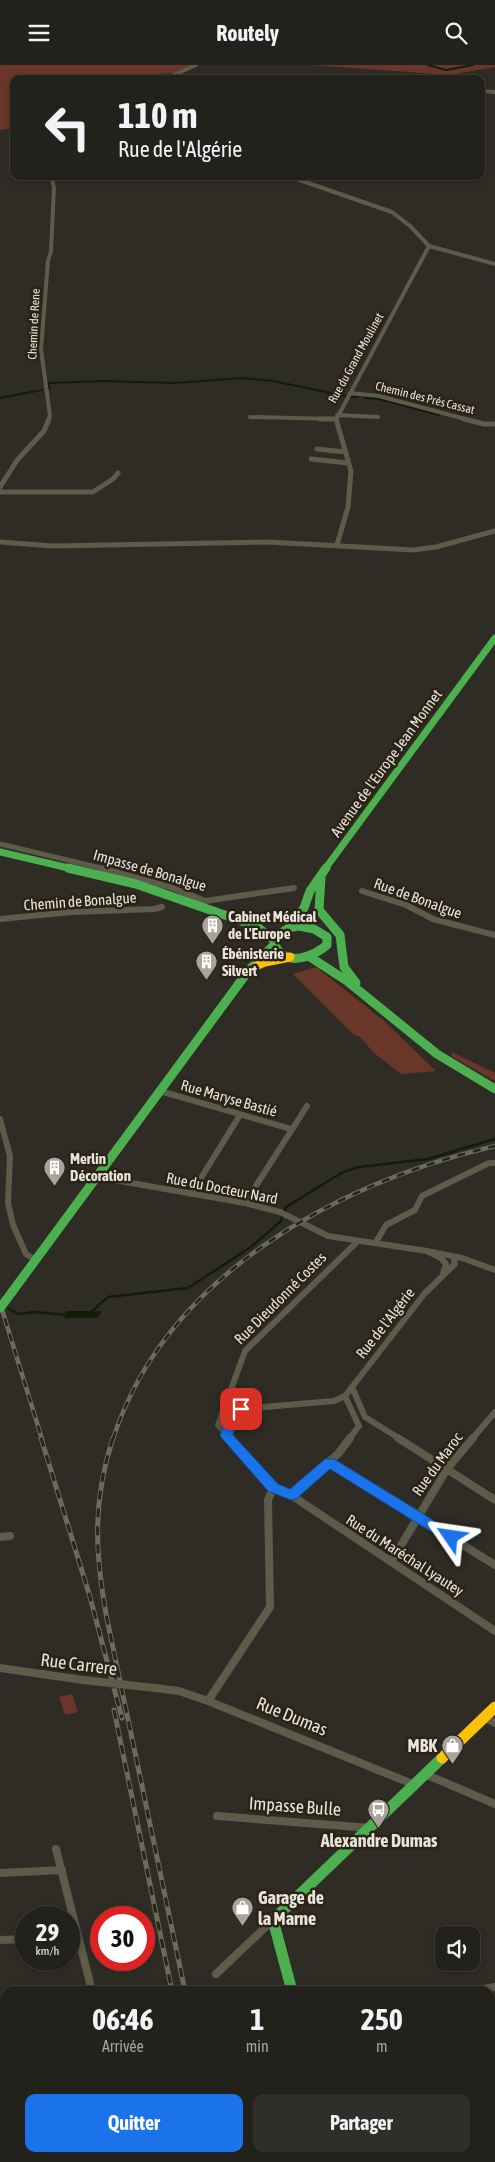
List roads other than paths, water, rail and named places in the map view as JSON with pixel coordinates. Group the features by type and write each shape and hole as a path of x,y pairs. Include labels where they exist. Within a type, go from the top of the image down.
{"main road":[{"name":"Avenue de l'Europe Jean Monnet","path":"286,928 304,908 310,891 321,875 495,637"},
{"path":"0,852 136,884 256,926 286,928 299,926 313,928 321,932 327,940 324,950 329,961 369,1000 437,1054 495,1089"},
{"path":"321,875 318,895 319,911 340,935 344,967 369,1000"},
{"path":"304,908 307,919 313,928"},
{"path":"256,926 274,943 279,951 290,957"},
{"path":"0,1308 249,970 286,928"},
{"path":"249,970 265,962 290,957 310,957 324,950"},
{"path":"310,957 348,981"},
{"path":"291,1986 273,1920 495,1707"}],"street":[{"path":"174,75 196,65"},
{"name":"Chemin de Rene","path":"0,487 18,459 44,431 50,417 41,349 48,261 51,251 54,188 52,180"},
{"path":"300,180 392,212 410,226 429,246 495,264"},
{"name":"Rue du Grand Moulinet","path":"337,545 348,507 350,471 336,417 429,246"},
{"name":"Chemin des Prés Cassat","path":"350,393 379,396 484,424 495,424"},
{"path":"250,417 378,417"},
{"path":"317,449 346,452"},
{"path":"311,459 348,463"},
{"path":"0,492 93,492 113,479 118,473"},
{"path":"0,542 53,547 268,541 413,550 436,547 495,531"},
{"name":"Impasse de Bonalgue","path":"0,844 125,874 170,887 205,901 294,889"},
{"name":"Rue de Bonalgue","path":"362,891 406,905 433,919 495,935"},
{"name":"Chemin de Bonalgue","path":"0,919 72,912 154,909 162,907"},
{"name":"Rue Maryse Bastié","path":"160,1091 291,1129"},
{"path":"245,1203 307,1106"},
{"path":"191,1194 240,1115"},
{"path":"0,1119 10,1156 8,1203 13,1225 26,1254 35,1260"},
{"path":"376,1243 386,1225 415,1211 422,1196 489,1163 495,1163"},
{"name":"Rue du Docteur Nard","path":"97,1177 245,1203 280,1212 328,1236 427,1251 495,1270"},
{"name":"Rue Dieudonné Costes","path":"223,1410 245,1351 358,1241"},
{"name":"Rue du Docteur Nard","path":"427,1251 441,1258 446,1264"},
{"path":"441,1278 446,1264 457,1258"},
{"name":"Rue de l'Algérie","path":"345,1396 425,1293 455,1264 457,1258"},
{"path":"352,1387 365,1417 495,1500"},
{"path":"345,1396 358,1426 333,1464 291,1495 273,1488 218,1425 223,1410 232,1413 241,1409 334,1401 345,1396"},
{"name":"Rue du Maroc","path":"391,1562 447,1469 495,1411"},
{"path":"227,1436 232,1413"},
{"path":"357,1420 365,1417"},
{"path":"333,1464 495,1565"},
{"path":"208,1701 270,1607 268,1500 273,1488"},
{"name":"Rue du Maréchal Lyautey","path":"291,1495 495,1631"},
{"path":"0,1537 10,1536"},
{"name":"Rue Carrere","path":"0,1668 155,1688"},
{"name":"Rue Dumas","path":"155,1688 179,1691 208,1701 415,1785"},
{"path":"484,1717 495,1723"},
{"path":"425,1775 495,1804"},
{"name":"Impasse Bulle","path":"217,1816 370,1828"},
{"path":"56,1849 62,1870 68,1906"},
{"path":"0,1873 62,1870"},
{"path":"216,1974 273,1920"},
{"path":"0,1940 15,1939"},
{"path":"80,1956 90,1986"}],"waterway":[{"path":"428,65 446,70 473,65"},
{"path":"50,389 48,383 101,381 175,383 242,378 273,381 345,396"},
{"path":"0,398 42,390"},
{"path":"349,397 358,397"},
{"path":"365,398 379,399 439,415"},
{"path":"284,1212 286,1207 343,1172 359,1167 428,1159 495,1139"},
{"path":"91,1312 108,1297 188,1288 251,1247 280,1222 283,1215"},
{"path":"9,1309 19,1314 34,1312 67,1315"}],"railway":[{"path":"113,1439 138,1381 173,1329 215,1284 265,1245 319,1212 376,1184 435,1162 495,1146"},
{"path":"0,1303 42,1439"},
{"path":"41,1438 90,1597 122,1718"},
{"path":"113,1438 106,1461 99,1506 98,1550 100,1572 107,1619 184,1986"},
{"path":"114,1710 171,1986"}],"place":[{"name":"Cabinet Médical de L'Europe","path":"212,944"},
{"name":"Ébénisterie Silvert","path":"206,981"},
{"name":"Merlin Décoration","path":"54,1186"},
{"name":"MBK","path":"453,1764"},
{"name":"Alexandre Dumas","path":"379,1829"},
{"name":"Garage de la Marne","path":"242,1926"}]}
